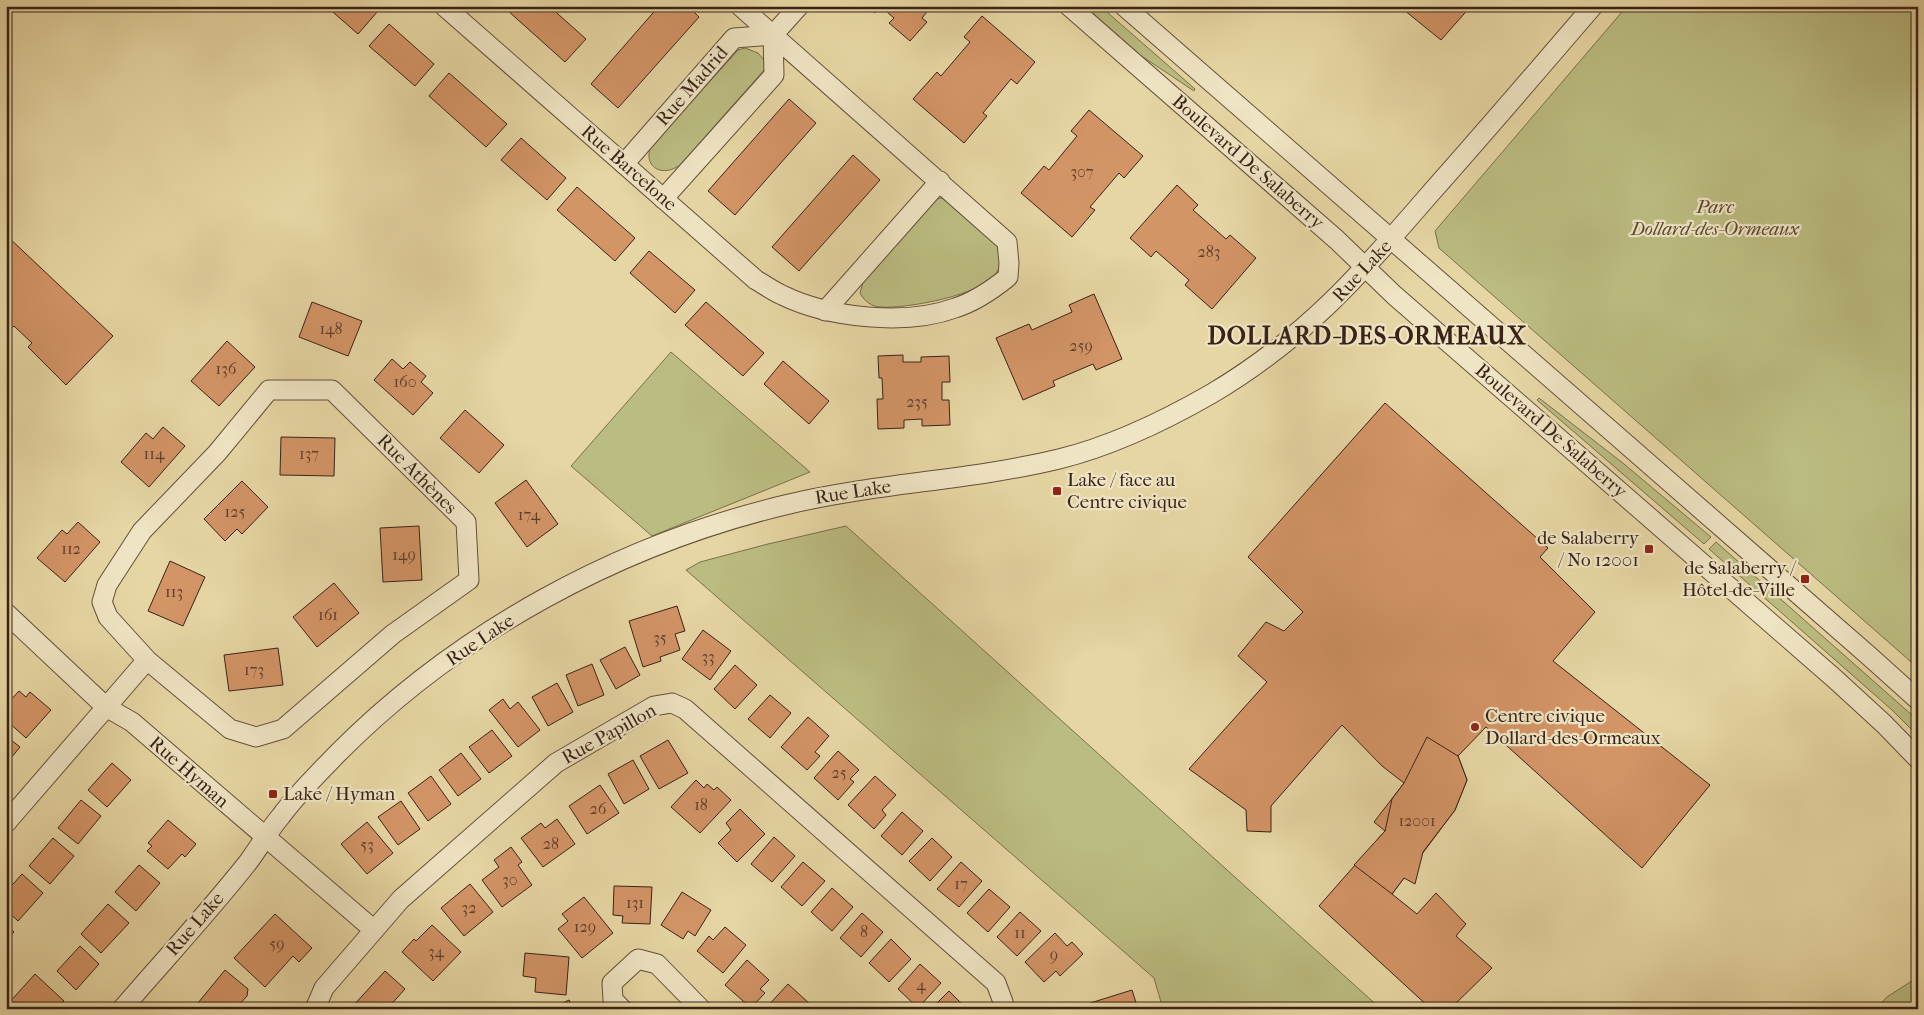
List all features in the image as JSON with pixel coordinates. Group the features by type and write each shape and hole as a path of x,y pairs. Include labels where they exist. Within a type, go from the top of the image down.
{"street":[{"name":"Rue Barcelone","path":"444,6 756,280 783,296 825,311 875,318 911,317 955,308 992,290 1008,277 1007,242 740,6"},
{"path":"663,199 774,75 773,35 799,6"},
{"name":"Boulevard De Salaberry","path":"1069,6 1835,679 1884,724 1918,759"},
{"name":"Boulevard De Salaberry","path":"1124,6 1918,700"},
{"name":"Rue Lake","path":"122,1009 248,861 282,813 353,739 392,704 463,650 508,620 566,587 621,561 675,539 765,510 850,491 1013,468 1058,459 1108,443 1180,411 1245,372 1313,320 1366,268 1593,6"},
{"name":"Rue Madrid","path":"624,164 734,38 773,35"},
{"path":"825,311 940,181"},
{"name":"Rue Athènes","path":"269,390 332,390 466,522 469,580 393,634 284,729 256,738 230,730 147,660 108,617 102,602 107,585 142,531 217,453 269,390"},
{"name":"Rue Hyman","path":"6,613 106,707 132,722 374,930"},
{"path":"6,823 147,660"},
{"name":"Rue Papillon","path":"315,1009 324,988 401,899 556,763 654,706 672,703 685,709 996,983 1002,1002 1002,1009"},
{"path":"622,1009 613,1000 612,983 638,959 657,964 701,1009"}],"green space":[{"path":"1085,6 1100,6 1195,89 1194,91 1140,55"},
{"name":"Parc Dollard-des-Ormeaux","path":"1627,6 1918,6 1918,668 1439,248 1435,231"},
{"path":"745,48 758,53 765,61 765,69 680,165 668,170 657,169 653,166 649,155 650,148 738,50"},
{"path":"941,198 949,201 996,242 1000,261 997,272 990,280 977,287 944,299 892,307 878,307 869,303 860,293 865,275 932,200"},
{"path":"671,352 810,472 652,536 571,466"},
{"path":"1539,398 1624,464 1711,537 1704,544 1537,400"},
{"path":"846,526 1381,1009 1163,1009 1154,978 686,570 700,562"},
{"path":"1716,542 1913,716 1918,721 1918,736 1892,710 1709,549"},
{"path":"1918,977 1918,1009 1876,1009 1887,997"}],"building":[{"path":"326,6 373,6 378,11 358,34"},
{"path":"511,6 549,6 586,39 565,62 507,10"},
{"path":"659,6 688,6 699,17 618,108 591,84"},
{"path":"867,6 880,6 875,13"},
{"path":"880,6 932,6 922,18 927,22 910,41 889,23 894,18"},
{"path":"1399,6 1471,6 1441,40"},
{"path":"982,16 1035,62 1017,84 1011,79 983,113 987,116 964,143 913,99 937,72 941,76 970,42 964,37"},
{"path":"389,24 434,64 415,86 369,46"},
{"path":"449,73 507,124 486,147 429,96"},
{"path":"789,99 816,123 735,215 708,191"},
{"path":"1089,110 1143,156 1124,178 1119,173 1090,207 1095,210 1072,237 1021,193 1044,166 1049,170 1077,136 1071,131"},
{"path":"521,138 566,178 547,200 501,160"},
{"path":"853,155 880,180 799,271 772,247"},
{"path":"1177,185 1198,205 1193,210 1226,239 1230,235 1256,258 1212,309 1185,285 1189,280 1156,251 1151,257 1130,238"},
{"path":"577,187 635,238 615,261 557,210"},
{"path":"6,235 113,336 66,385 28,347 32,343 14,326 6,334"},
{"path":"649,251 695,290 675,313 630,273"},
{"path":"1094,294 1122,359 1096,370 1093,364 1053,381 1055,386 1023,400 996,338 1029,324 1032,330 1072,312 1069,305"},
{"path":"312,302 362,321 348,356 299,337"},
{"path":"706,302 764,353 743,376 685,325"},
{"path":"227,341 255,367 219,406 191,381"},
{"path":"903,355 903,362 921,362 921,357 949,356 950,382 942,382 942,400 949,400 950,425 922,426 922,419 904,420 904,428 878,429 877,399 883,399 882,378 879,378 878,356"},
{"path":"392,359 403,369 410,362 426,376 421,382 433,393 413,415 374,380"},
{"path":"783,361 829,401 809,424 764,384"},
{"path":"1385,403 1548,548 1540,557 1595,612 1553,661 1710,785 1642,868 1486,727 1458,756 1467,780 1455,810 1392,894 1417,914 1436,893 1466,924 1456,936 1492,968 1450,1009 1431,1009 1319,906 1385,831 1374,822 1404,783 1382,766 1342,725 1271,806 1271,832 1247,831 1246,810 1189,769 1267,682 1238,656 1266,622 1284,631 1303,612 1248,557"},
{"path":"465,410 504,445 479,473 440,438"},
{"path":"163,427 185,446 149,487 121,462 146,433 153,439"},
{"path":"281,437 335,438 334,476 280,475"},
{"path":"526,480 558,524 527,547 495,503"},
{"path":"242,481 268,507 242,534 237,529 225,541 204,519"},
{"path":"78,522 100,542 65,582 37,558 62,530 67,534"},
{"path":"419,526 422,580 383,582 380,528"},
{"path":"170,561 205,577 183,626 148,611"},
{"path":"334,583 359,613 317,647 293,617"},
{"path":"677,606 685,631 675,634 680,650 660,657 661,661 643,667 629,621"},
{"path":"703,630 731,651 710,680 682,659"},
{"path":"625,647 640,675 616,689 600,660"},
{"path":"278,648 283,685 229,691 224,655"},
{"path":"592,664 604,695 578,706 566,675"},
{"path":"735,665 757,685 735,709 714,689"},
{"path":"557,683 573,712 548,726 532,697"},
{"path":"19,691 26,697 30,692 51,710 26,738 6,720 6,716 11,710 6,705"},
{"path":"770,695 791,713 770,738 748,719"},
{"path":"503,699 510,709 518,702 540,730 518,747 489,710"},
{"path":"808,717 829,736 815,752 820,756 807,770 781,747"},
{"path":"492,730 512,756 489,773 469,747"},
{"path":"6,736 20,747 6,764"},
{"path":"1427,737 1458,756 1467,780 1455,810 1423,852 1415,884 1404,878 1392,894 1354,865 1385,831 1392,799 1404,783"},
{"path":"668,740 688,773 659,789 640,756"},
{"path":"838,751 859,770 850,779 854,782 838,800 814,778"},
{"path":"461,753 481,779 458,796 439,770"},
{"path":"633,760 649,789 624,804 608,774"},
{"path":"112,763 131,780 107,807 88,790"},
{"path":"431,776 451,804 428,821 408,793"},
{"path":"875,776 896,795 882,810 886,815 874,829 848,805"},
{"path":"696,780 704,788 707,784 714,790 717,787 731,800 700,833 671,807"},
{"path":"600,785 619,813 587,834 569,806"},
{"path":"81,800 101,816 78,844 58,828"},
{"path":"401,801 420,829 398,845 378,817"},
{"path":"740,809 765,834 737,862 718,843 731,830 726,823"},
{"path":"902,812 923,831 902,855 881,836"},
{"path":"557,819 575,844 543,867 521,838 541,823 545,828"},
{"path":"168,820 196,844 185,857 182,854 168,869 147,851 152,846 148,843"},
{"path":"367,822 393,853 367,874 341,844"},
{"path":"774,837 795,856 772,882 751,864"},
{"path":"53,838 74,856 50,884 29,866"},
{"path":"932,838 952,857 930,881 909,861"},
{"path":"511,847 522,862 518,865 532,885 502,907 482,880 499,867 494,860"},
{"path":"803,862 825,881 802,906 781,887"},
{"path":"961,862 982,881 959,907 937,889"},
{"path":"139,865 160,883 136,911 115,892"},
{"path":"22,874 43,893 18,921 6,910 6,892"},
{"path":"470,884 493,912 464,936 441,908"},
{"path":"614,886 652,887 650,924 622,923 623,916 613,915"},
{"path":"832,888 853,907 832,931 811,912"},
{"path":"989,889 1010,907 988,932 967,913"},
{"path":"682,892 711,910 695,936 688,931 683,939 661,925"},
{"path":"584,897 613,933 582,958 558,929 568,921 562,914"},
{"path":"108,904 129,923 101,953 81,934"},
{"path":"1020,912 1041,931 1017,956 997,937"},
{"path":"862,913 883,932 861,957 840,938"},
{"path":"275,914 312,948 299,962 293,956 265,987 234,958"},
{"path":"6,924 14,932 6,941"},
{"path":"432,925 461,952 433,981 402,952 414,939 416,941"},
{"path":"725,927 746,945 723,973 697,951 709,936 713,940"},
{"path":"1055,933 1067,946 1072,942 1083,954 1060,976 1056,971 1044,982 1025,962"},
{"path":"891,939 911,959 889,982 869,963"},
{"path":"80,946 99,964 76,990 57,971"},
{"path":"525,953 569,957 566,995 535,992 536,978 523,976"},
{"path":"747,960 769,980 760,989 765,993 751,1008 725,985"},
{"path":"920,964 941,983 918,1008 898,989"},
{"path":"225,970 248,989 247,996 239,1005 239,1009 193,1009"},
{"path":"385,971 405,989 387,1009 352,1009 351,1008"},
{"path":"35,974 64,1001 57,1009 11,1009 7,1005"},
{"path":"788,984 810,1004 806,1009 765,1009"},
{"path":"1132,990 1138,1009 1071,1009"},
{"path":"949,991 967,1009 931,1009"},
{"path":"569,1000 573,1009 551,1009"}],"place":[{"name":"Lake / face au Centre civique","path":"1057,491"},
{"name":"de Salaberry / No 12001","path":"1649,549"},
{"name":"de Salaberry / Hôtel-de-Ville","path":"1805,579"},
{"name":"Centre civique Dollard-des-Ormeaux","path":"1475,727"},
{"name":"Lake / Hyman","path":"273,794"}],"district":[{"name":"DOLLARD-DES-ORMEAUX","path":"1367,336"}]}
